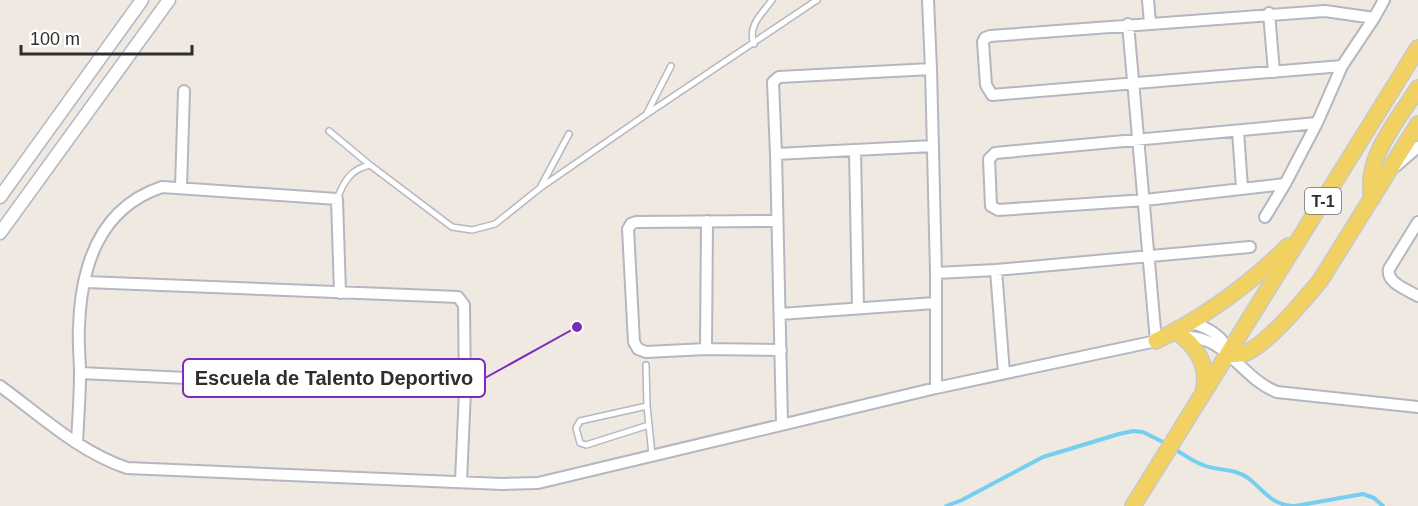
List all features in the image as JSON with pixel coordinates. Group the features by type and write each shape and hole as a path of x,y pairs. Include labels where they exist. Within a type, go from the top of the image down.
{"main road":[{"name":"T-1","path":"1133,506 1418,48"},
{"path":"1372,199 1370,179 1374,160 1418,88"},
{"name":"T-1","path":"1229,354 1240,355 1258,345 1303,300 1332,263 1418,124"},
{"path":"1156,340 1192,323 1242,287 1279,255 1306,227"},
{"path":"1183,337 1199,354 1203,364 1205,376 1201,398"}],"street":[{"path":"0,197 142,0"},
{"path":"0,233 169,0"},
{"path":"928,0 936,273 936,388"},
{"path":"1148,0 1150,23"},
{"path":"1265,217 1317,123 1342,66 1384,0"},
{"path":"1342,66 992,95 986,86 983,42 990,36 1269,13 1325,11 1374,18"},
{"path":"1269,13 1274,72"},
{"path":"1128,24 1156,340"},
{"path":"782,424 773,82 779,77 931,69"},
{"path":"181,187 184,91"},
{"path":"1285,184 1145,200 998,210 991,206 989,159 995,153 1317,123"},
{"path":"1238,131 1242,188"},
{"path":"776,154 933,146"},
{"path":"1389,172 1418,147"},
{"path":"855,150 858,308"},
{"path":"77,443 79,328 81,300 90,258 106,227 121,209 147,192 162,187 181,187 337,199 340,292"},
{"path":"706,349 707,221"},
{"path":"777,221 636,222 628,228 634,342 638,349 646,352 706,349 781,350"},
{"path":"1418,222 1388,274 1390,279 1418,296"},
{"path":"936,273 996,270 1250,247"},
{"path":"996,270 1004,373"},
{"path":"86,282 458,297 464,305 465,391 461,481"},
{"path":"780,314 935,303"},
{"path":"1192,323 1205,327 1220,337 1227,346 1229,354"},
{"path":"0,386 77,443 111,463 127,468 502,484 538,483 936,388 1156,340 1183,337 1200,338 1229,354 1268,389 1277,392 1418,407"},
{"path":"80,373 465,391"}],"lane":[{"path":"754,44 750,35 752,27 772,0"},
{"path":"329,131 453,227 472,230 495,224 540,188 818,0"},
{"path":"647,114 671,66"},
{"path":"540,188 568,134"},
{"path":"337,199 349,175 358,168 370,165"},
{"path":"646,364 652,455"},
{"path":"647,406 580,421 576,428 580,443 586,445 649,424"}],"waterway":[{"path":"946,506 962,500 1043,457 1119,434 1133,431 1143,432 1167,444"},
{"path":"1173,448 1203,465 1243,475 1272,499 1292,506"},
{"path":"1295,506 1363,494 1374,498 1383,506"}],"place":[{"name":"Escuela de Talento Deportivo","path":"577,327"}]}
